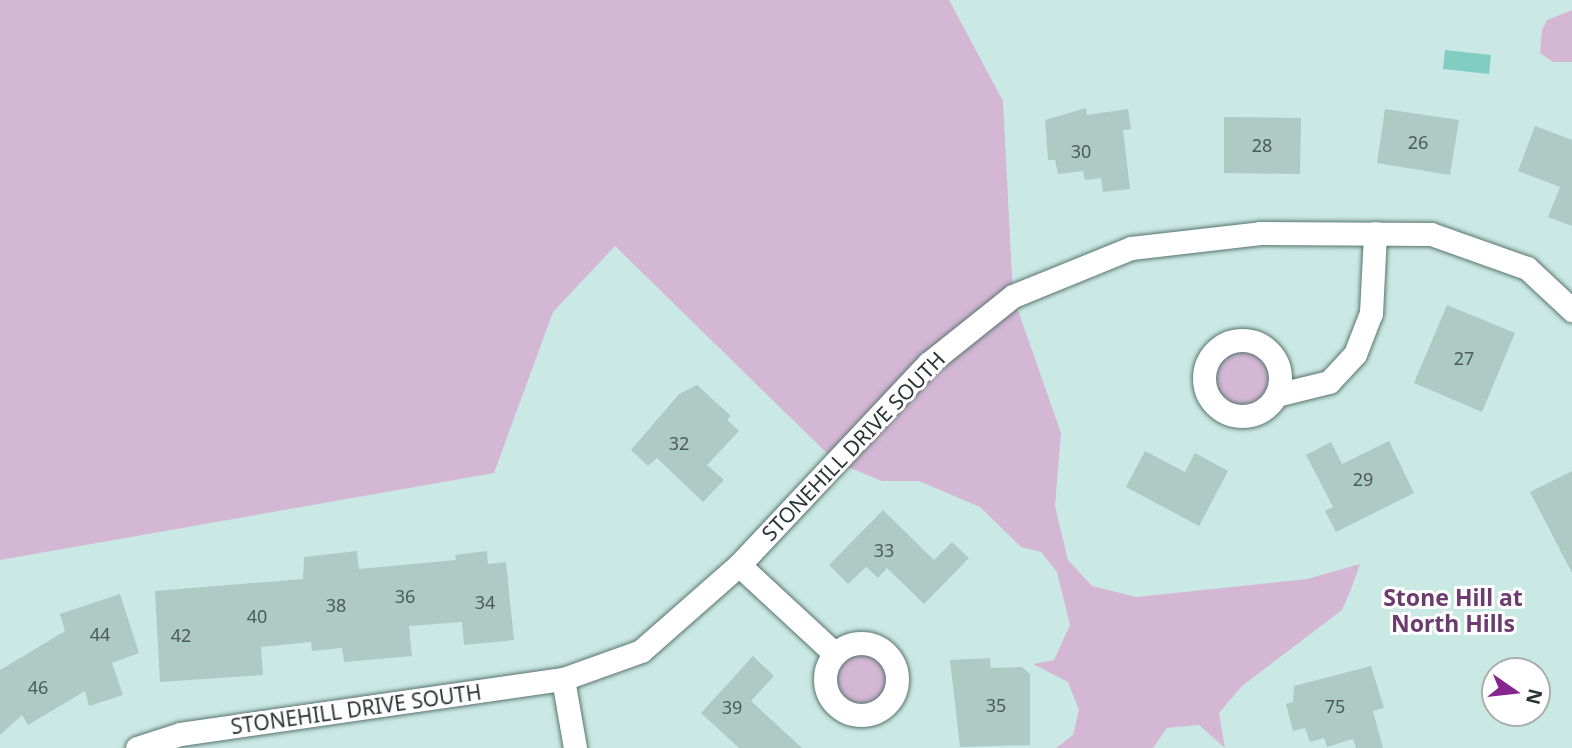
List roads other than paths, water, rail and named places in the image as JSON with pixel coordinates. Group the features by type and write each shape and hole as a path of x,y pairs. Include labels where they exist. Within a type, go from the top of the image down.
{"street":[{"name":"STONEHILL DRIVE SOUTH","path":"137,748 180,734 563,679 641,650 739,565 929,363 1013,296 1132,248 1260,233 1431,234 1527,268 1572,310"},
{"path":"1276,395 1329,382 1355,354 1371,313 1375,233"},
{"path":"739,565 835,654"},
{"path":"563,679 575,748"}],"district":[{"name":"Stone Hill at North Hills","path":"1453,610"}]}
